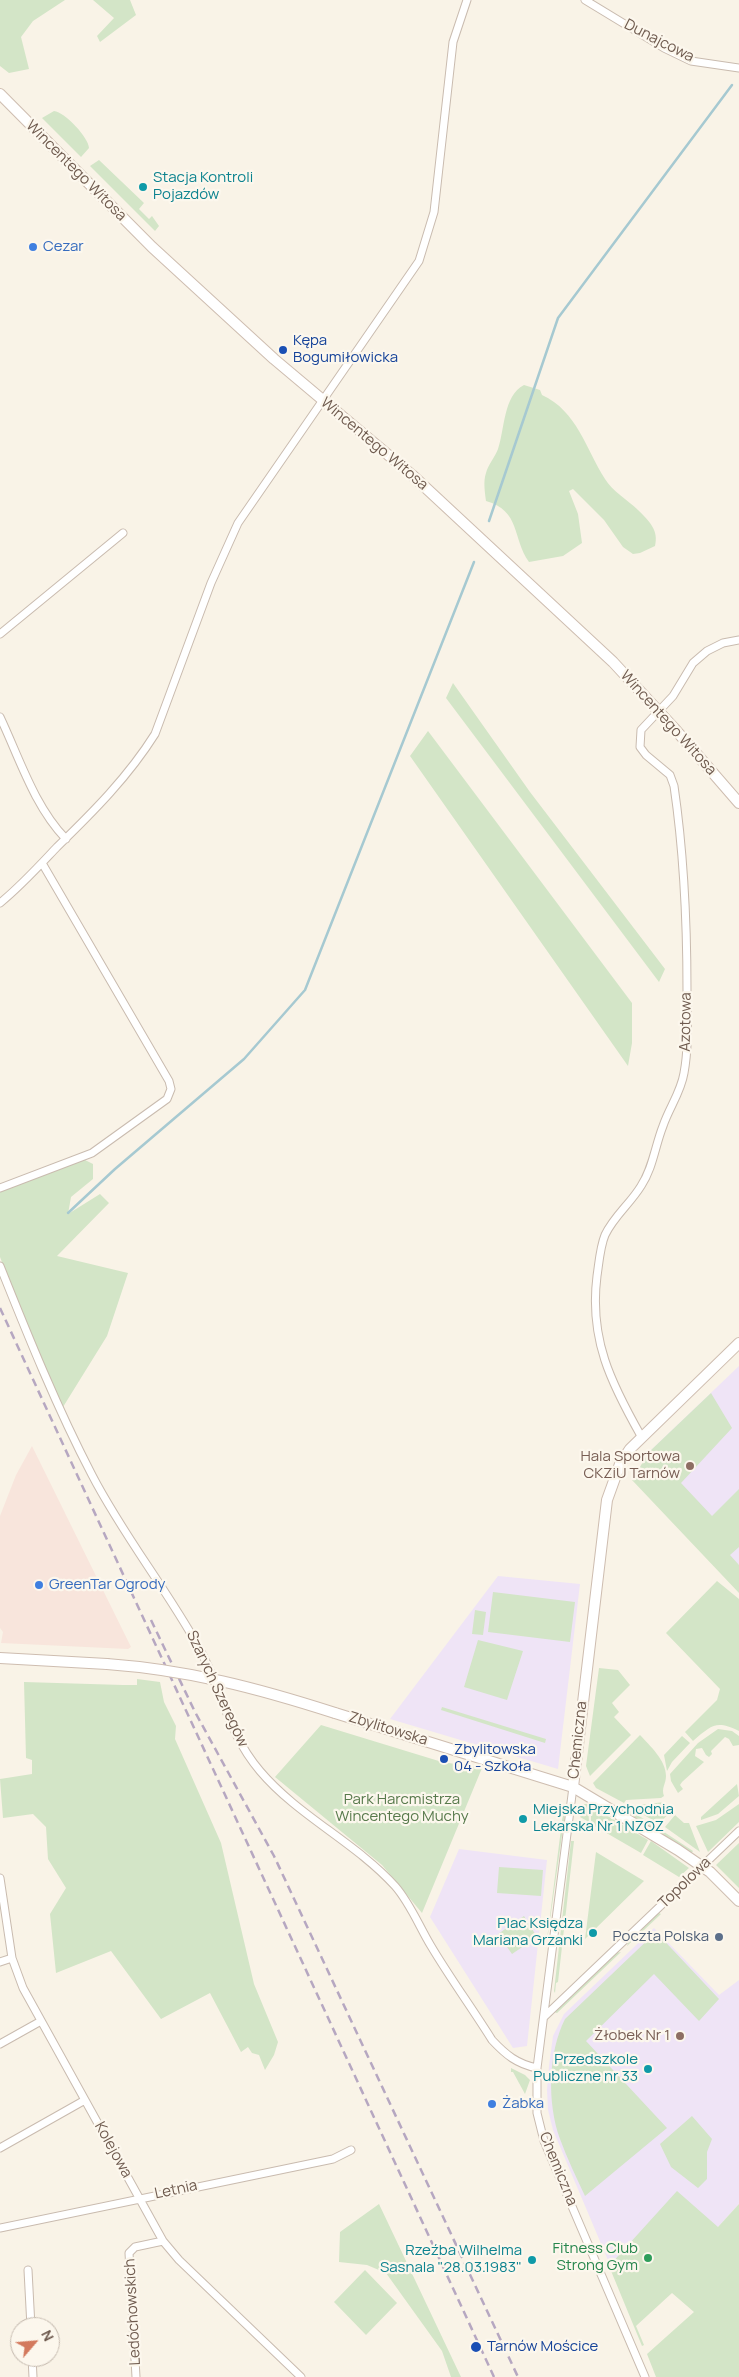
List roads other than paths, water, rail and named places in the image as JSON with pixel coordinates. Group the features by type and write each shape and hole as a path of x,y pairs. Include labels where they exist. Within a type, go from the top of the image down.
{"street":[{"path":"0,904 66,839 129,771 155,734 212,583 238,523 411,274 423,250 434,212 453,42 467,0"},
{"name":"Dunajcowa","path":"585,0 664,48 691,61 739,68"},
{"name":"Wincentego Witosa","path":"0,94 152,247 323,401 426,488 613,662 659,710 739,803"},
{"path":"0,634 124,533"},
{"name":"Azotowa","path":"642,1436 606,1367 598,1341 595,1292 604,1237 612,1221 640,1188 650,1172 663,1126 680,1088 684,1073 687,1038 686,895 674,786 670,774 646,755 640,747 639,736 647,723 673,696 694,663 707,651 739,640"},
{"path":"0,717 44,811 66,839"},
{"path":"0,1188 92,1153 167,1099 171,1090 169,1081 42,863"},
{"name":"Szarych Szeregów","path":"0,1266 51,1387 92,1475 124,1531 187,1625 207,1661 227,1717 241,1744 260,1770 276,1787 362,1855 396,1887 492,2040 508,2057 522,2066 537,2068"},
{"name":"Chemiczna","path":"645,2377 544,2141 537,2113 537,2068 607,1500 620,1464 642,1436 739,1343"},
{"name":"Zbylitowska","path":"0,1658 144,1667 216,1678 257,1688 573,1787 654,1835 702,1867 726,1886 739,1901"},
{"name":"Topolowa","path":"543,2017 739,1831"},
{"name":"Kolejowa","path":"0,1878 12,1958 23,1988 163,2241 179,2260 301,2377"},
{"path":"0,1962 12,1958"},
{"path":"0,2044 41,2021"},
{"path":"0,2148 85,2100"},
{"name":"Letnia","path":"0,2228 333,2159 351,2150"},
{"name":"Ledóchowskich","path":"136,2377 129,2253 135,2247 163,2241"},
{"path":"28,2270 30,2317"}],"waterway":[{"path":"489,521 558,318 732,85"},
{"path":"68,1213 115,1169 244,1059 305,990 474,562"}],"railway":[{"path":"0,1308 494,2377"},
{"path":"151,1620 195,1712 274,1856 518,2377"}],"place":[{"name":"Stacja Kontroli Pojazdów","path":"143,187"},
{"name":"Cezar","path":"33,247"},
{"name":"Kępa Bogumiłowicka","path":"283,350"},
{"name":"Hala Sportowa CKZiU Tarnów","path":"690,1466"},
{"name":"GreenTar Ogrody","path":"39,1585"},
{"name":"Zbylitowska 04 - Szkoła","path":"444,1759"},
{"name":"Miejska Przychodnia Lekarska Nr 1 NZOZ","path":"523,1819"},
{"name":"Plac Księdza Mariana Grzanki","path":"593,1933"},
{"name":"Poczta Polska","path":"719,1937"},
{"name":"Żłobek Nr 1","path":"680,2036"},
{"name":"Przedszkole Publiczne nr 33","path":"648,2069"},
{"name":"Żabka","path":"492,2104"},
{"name":"Fitness Club Strong Gym","path":"648,2258"},
{"name":"Rzeźba Wilhelma Sasnala \"28.03.1983\"","path":"532,2260"},
{"name":"Tarnów Mościce","path":"476,2347"}],"park label":[{"name":"Park Harcmistrza Wincentego Muchy","path":"402,1808"}]}
